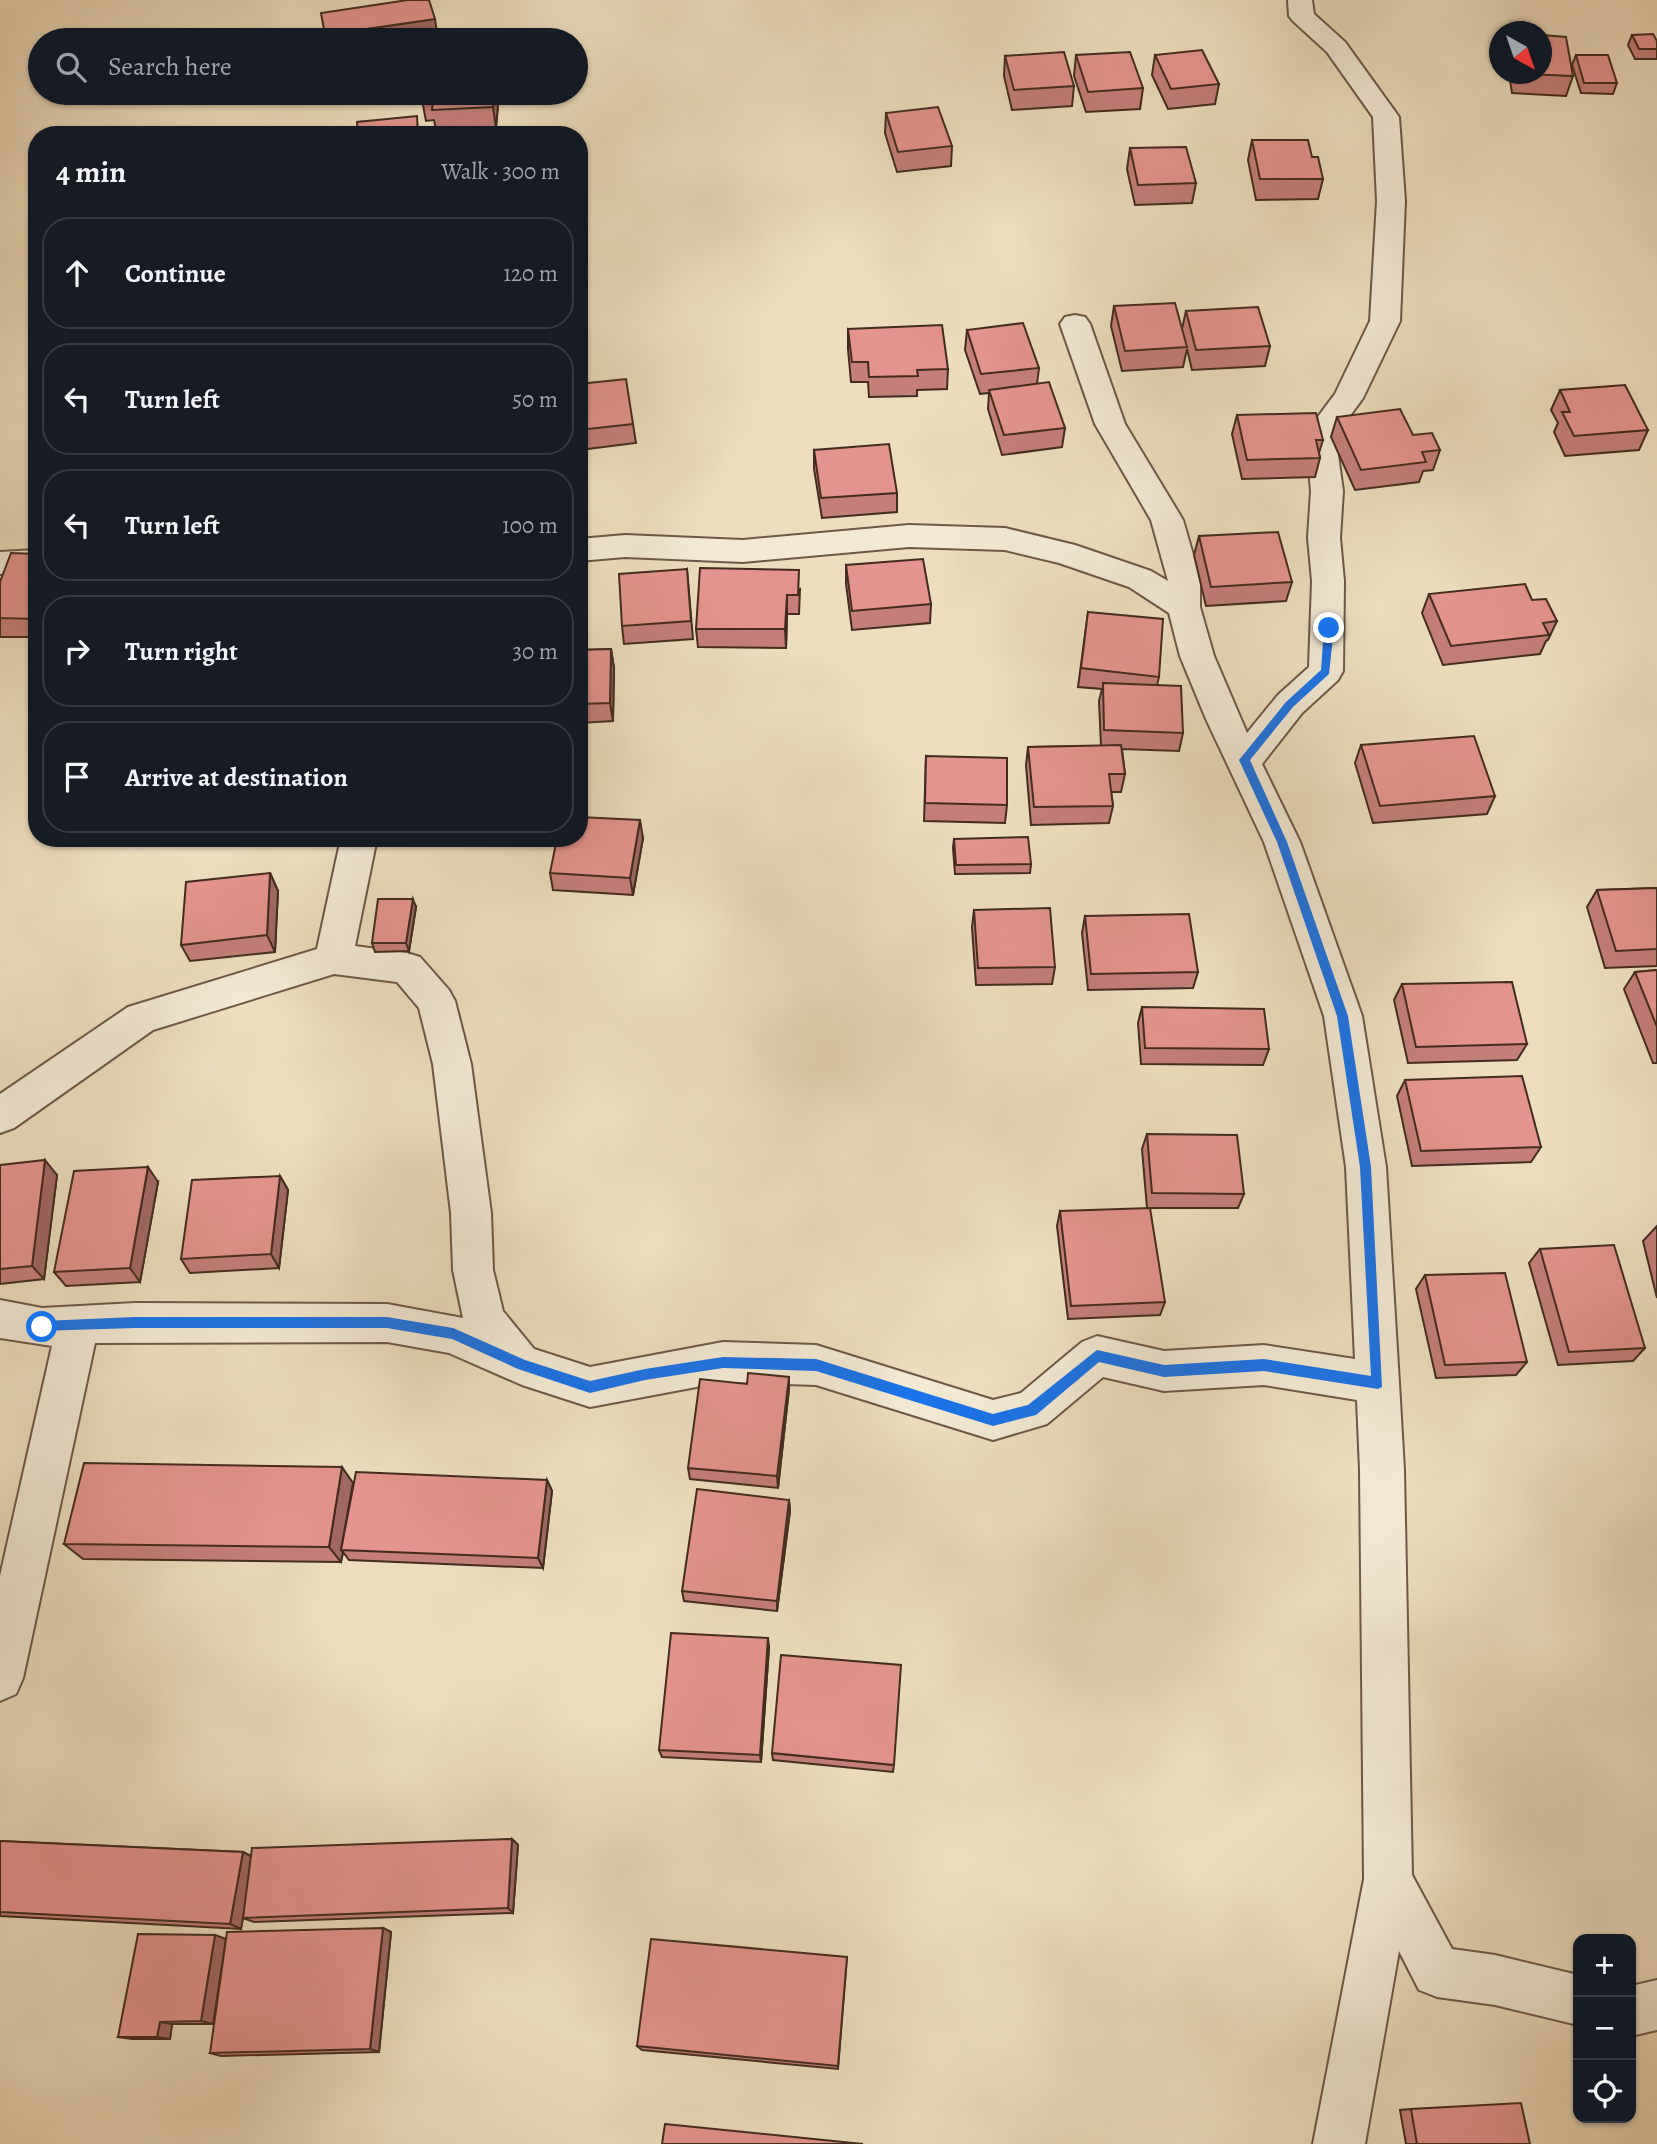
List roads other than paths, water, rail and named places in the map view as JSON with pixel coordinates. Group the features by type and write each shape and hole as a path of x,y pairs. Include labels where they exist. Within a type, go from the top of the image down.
{"street":[{"path":"1244,760 1290,704 1326,671 1329,604 1324,538 1327,491 1322,448 1326,426 1348,398 1385,321 1391,201 1386,117 1336,47 1302,16 1300,0"},
{"path":"1075,324 1111,424 1167,520 1184,579 1184,607 1197,656 1223,719 1282,842 1343,1016 1366,1167 1382,1470 1388,1879 1339,2144"},
{"path":"588,549 625,546 743,551 909,536 1006,539 1064,553 1140,579 1184,607"},
{"path":"0,563 28,561"},
{"path":"334,958 357,847"},
{"path":"0,1116 141,1018 334,958 407,968 436,1001 454,1077 471,1213 473,1270 484,1320 522,1365"},
{"path":"0,1319 42,1327 243,1321 387,1323 453,1334 522,1365 590,1387 645,1374 723,1362 816,1365 993,1420 1032,1410 1097,1356 1164,1371 1264,1365 1378,1383"},
{"path":"0,1678 78,1325"},
{"path":"1388,1879 1437,1972 1495,1980 1573,1999"},
{"path":"1636,2010 1657,2005"}]}
